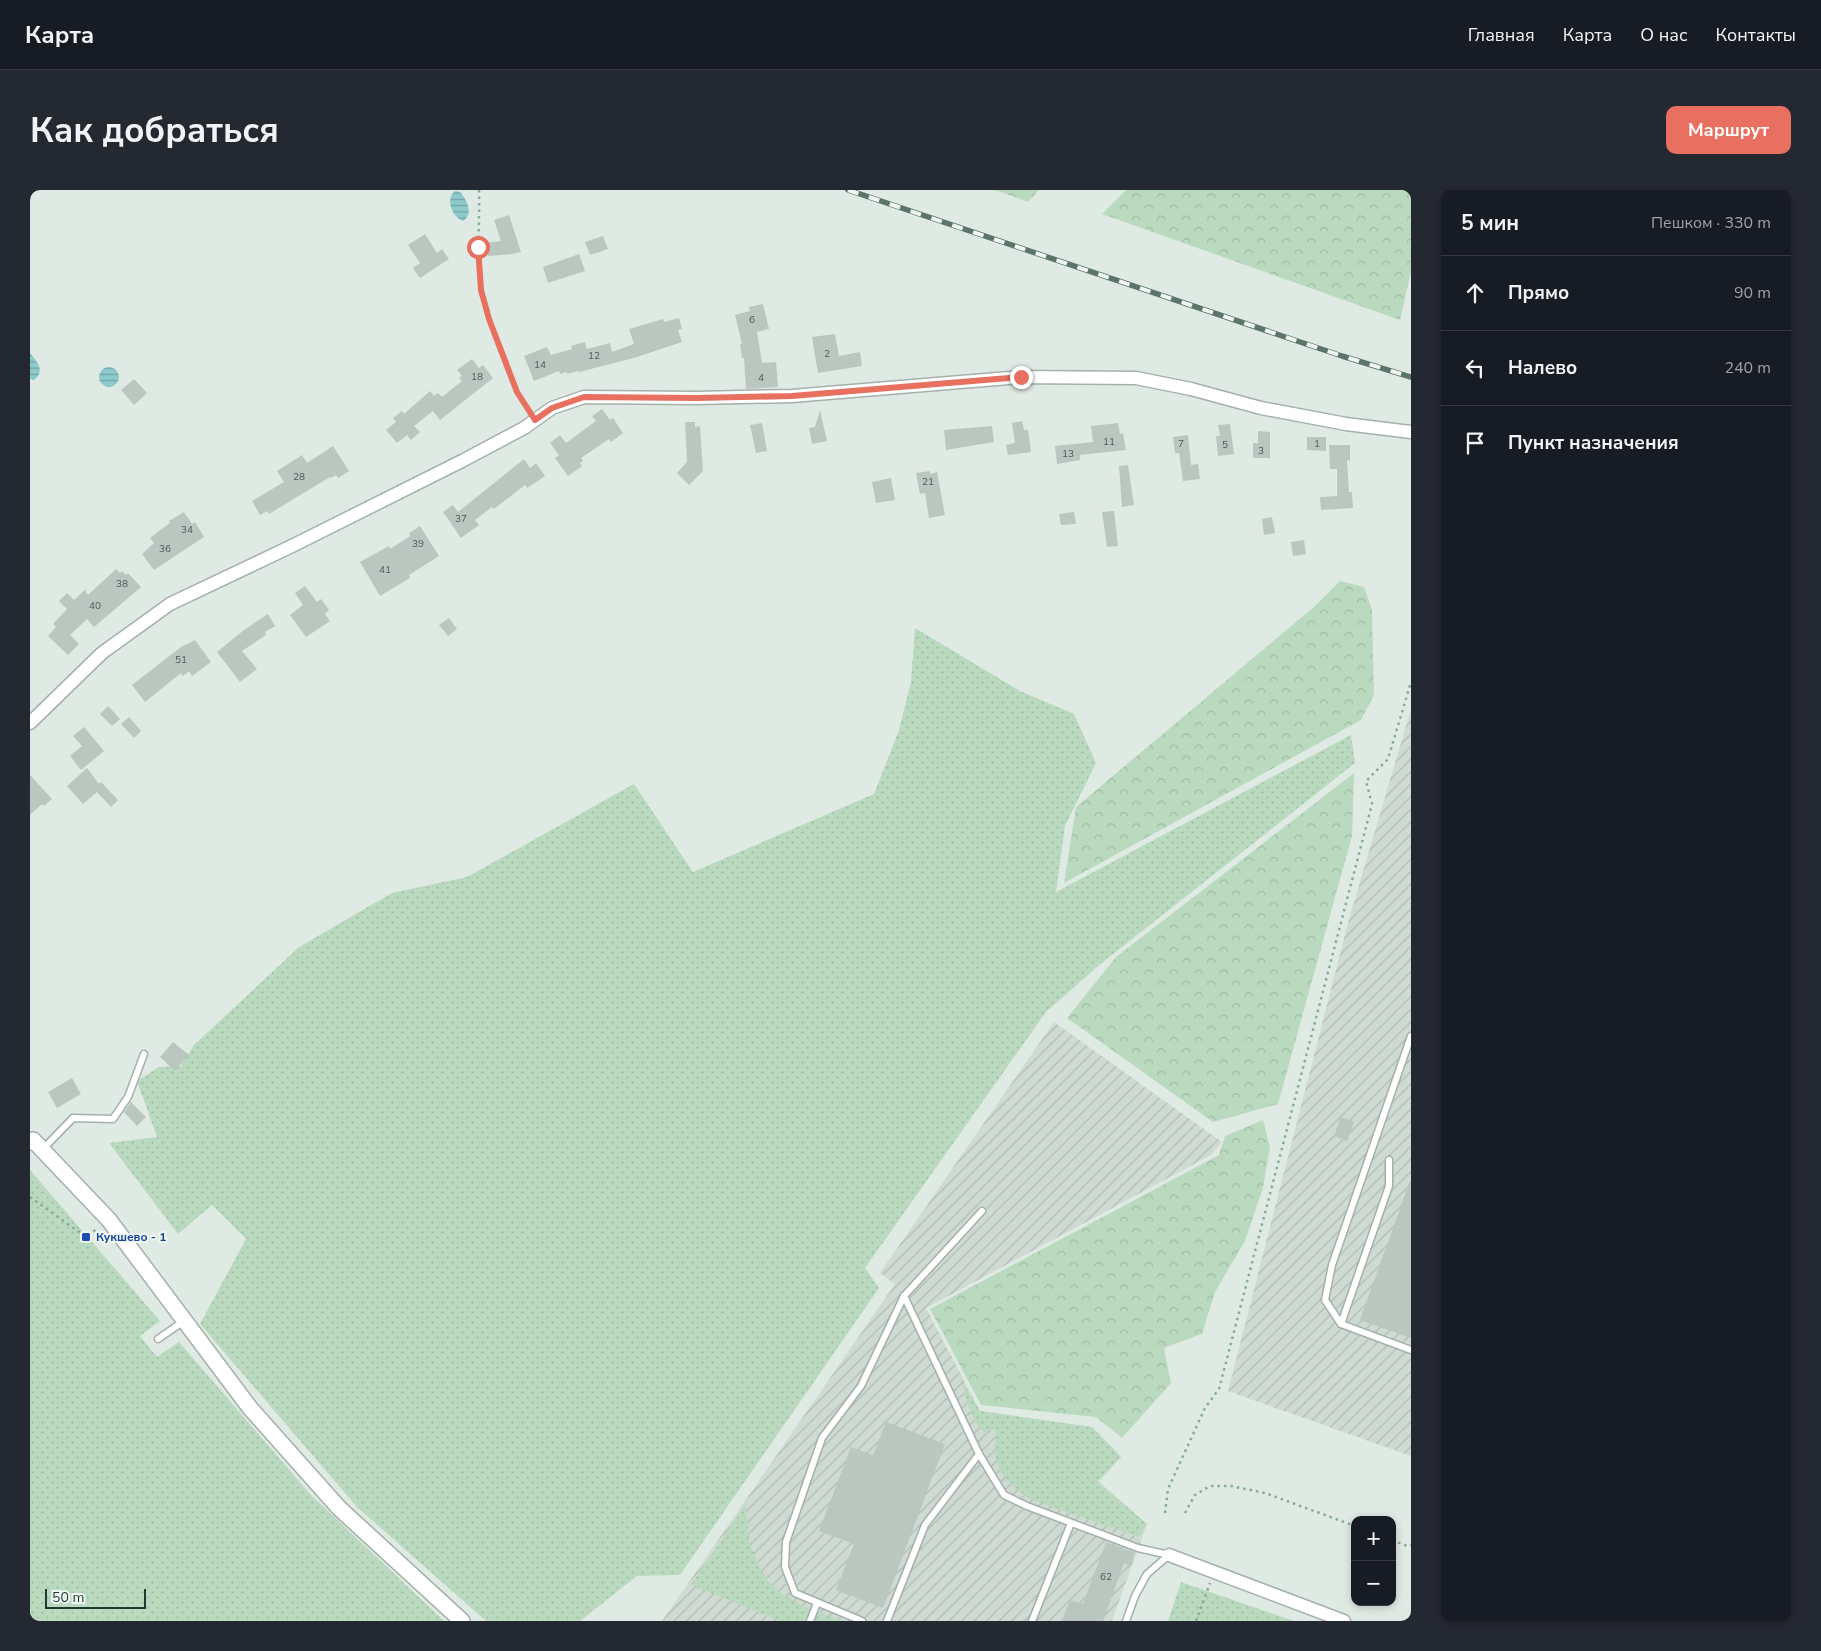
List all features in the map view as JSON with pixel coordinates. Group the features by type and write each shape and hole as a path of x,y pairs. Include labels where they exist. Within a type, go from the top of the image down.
{"street":[{"path":"30,723 102,653 170,604 294,545 462,461 535,420 552,408 584,397 696,398 792,396 1021,377 1136,378 1191,389 1261,408 1346,424 1411,432"},
{"path":"34,1142 109,1220 250,1408 339,1508 462,1621"},
{"path":"1169,1554 1344,1621"}],"lane":[{"path":"1411,1036 1332,1265 1325,1300 1341,1324 1411,1350"},
{"path":"34,1142 73,1118 113,1120 128,1097 144,1054"},
{"path":"1341,1324 1390,1186 1390,1160"},
{"path":"862,1621 817,1604 795,1593 785,1567 786,1542 822,1438 861,1386 904,1296 982,1211"},
{"path":"904,1296 979,1454 1004,1495 1138,1548 1169,1554"},
{"path":"158,1339 184,1320"},
{"path":"887,1621 924,1525 979,1454"},
{"path":"1032,1621 1071,1523"},
{"path":"1126,1621 1135,1596 1147,1574 1169,1554"},
{"path":"810,1621 817,1604"}],"path":[{"path":"481,190 478,247 481,290 489,319 517,392 535,420"},
{"path":"1165,1513 1168,1490 1205,1408 1219,1389 1372,804 1366,781 1388,759 1411,682"},
{"path":"30,1197 86,1237"},
{"path":"1185,1513 1195,1495 1210,1486 1231,1486 1265,1493 1351,1525"},
{"path":"1396,1542 1407,1546 1411,1545"},
{"path":"1196,1621 1214,1572"}],"shaded area":[{"path":"1411,709 1411,1456 1228,1391 1349,919"},
{"path":"1054,1022 1222,1142 1211,1155 926,1308 980,1411 1092,1427 1121,1457 1098,1481 1147,1524 1112,1621 662,1621 895,1284 880,1273"}],"green space":[{"path":"995,190 1039,190 1028,202"},
{"path":"1126,190 1411,190 1411,271 1400,320 1102,214"},
{"path":"1340,581 1364,587 1372,610 1374,695 1361,720 1064,883 1076,807 1315,606"},
{"path":"915,628 1020,691 1074,714 1096,763 1065,826 1056,892 1351,735 1355,763 1098,966 1046,1012 865,1268 879,1288 680,1575 637,1576 580,1621 486,1621 357,1507 200,1324 246,1239 212,1205 178,1234 109,1143 157,1137 137,1081 159,1067 181,1066 194,1045 299,947 392,893 467,877 634,784 693,872 874,794 899,730 911,682"},
{"path":"1354,773 1352,836 1278,1104 1213,1122 1067,1018 1116,957"},
{"path":"1263,1120 1270,1147 1263,1188 1245,1241 1215,1292 1202,1334 1164,1348 1171,1383 1122,1438 1096,1417 981,1405 930,1309 1219,1155 1225,1136"},
{"path":"30,1170 160,1321 140,1336 157,1357 179,1342 310,1494 444,1621 30,1621"},
{"path":"960,1378 980,1411 1092,1427 1121,1457 1098,1482 1147,1524 1139,1537 1032,1500 1014,1487 1004,1475 997,1462 995,1455 996,1430 987,1429 987,1434 977,1424"},
{"path":"745,1505 750,1544 759,1566 768,1581 782,1594 810,1610 805,1621 780,1621 691,1585"},
{"path":"1181,1582 1294,1621 1168,1621"},
{"path":"819,1612 843,1621 815,1621"}],"water":[{"path":"455,191 460,192 468,207 468,215 463,221 456,216 451,208 450,198"},
{"path":"30,353 38,363 40,370 38,377 34,380 30,379"},
{"path":"109,367 116,370 119,377 116,384 109,387 102,384 99,377 102,370"}],"building":[{"path":"509,215 521,252 488,256 486,243 501,241 494,220"},
{"path":"425,234 437,253 442,249 449,259 420,278 413,268 420,263 408,245"},
{"path":"603,236 608,249 590,255 585,242"},
{"path":"579,254 585,271 548,283 543,267"},
{"path":"763,304 769,329 757,332 762,363 776,362 778,387 746,389 744,358 742,358 740,344 742,344 735,315 750,311 749,307"},
{"path":"679,318 682,329 678,330 682,342 634,358 579,372 560,374 559,371 534,381 524,356 547,347 551,355 572,349 571,346 585,342 587,349 610,343 612,352 634,344 629,329 663,319 664,322"},
{"path":"835,334 839,356 860,352 862,366 818,373 812,337"},
{"path":"472,359 479,368 483,365 493,378 440,420 433,411 414,426 420,432 411,440 407,435 397,443 386,430 396,422 393,418 402,411 404,414 430,391 434,396 438,393 442,397 462,381 459,378 462,376 457,370"},
{"path":"134,379 147,393 134,405 121,390"},
{"path":"602,409 610,420 613,418 623,433 611,442 609,439 581,458 583,461 580,463 582,466 568,476 555,458 559,455 550,443 560,435 566,443 596,421 592,416"},
{"path":"820,410 827,441 812,444 809,428 815,427"},
{"path":"1022,421 1024,430 1028,430 1031,452 1008,455 1006,445 1015,443 1012,423"},
{"path":"685,422 695,422 695,427 700,426 703,471 689,485 677,473 687,462"},
{"path":"762,423 767,451 756,453 750,425"},
{"path":"1118,423 1120,434 1123,433 1126,450 1080,455 1080,460 1057,464 1055,446 1093,442 1091,426"},
{"path":"1230,424 1234,454 1218,456 1216,436 1220,436 1218,425"},
{"path":"992,426 994,442 946,450 944,430"},
{"path":"1258,431 1270,432 1270,458 1253,458 1253,443 1258,443"},
{"path":"1188,435 1191,465 1198,464 1200,479 1183,481 1179,453 1175,453 1173,437"},
{"path":"1307,437 1326,437 1326,451 1307,450"},
{"path":"1329,445 1350,445 1350,461 1347,460 1349,492 1352,492 1353,508 1321,510 1320,497 1337,496 1337,469 1330,469"},
{"path":"333,446 349,471 338,478 336,475 330,477 269,514 267,511 260,515 252,501 284,482 277,471 302,455 307,463"},
{"path":"524,459 530,468 536,463 545,476 527,488 525,485 494,509 492,507 475,520 479,525 461,538 443,512 453,505 458,512"},
{"path":"1128,465 1134,505 1122,507 1119,466"},
{"path":"930,471 931,474 937,472 945,515 929,518 925,493 920,494 916,473"},
{"path":"891,478 895,500 876,503 872,482"},
{"path":"1114,511 1118,546 1107,547 1102,512"},
{"path":"184,512 192,524 195,522 204,537 154,570 142,554 154,543 150,538 170,523 169,521"},
{"path":"1074,512 1076,524 1061,525 1059,514"},
{"path":"1272,517 1275,533 1264,535 1262,519"},
{"path":"420,526 439,556 409,575 410,578 380,596 360,562 389,546 390,549 410,536 409,533"},
{"path":"1304,540 1306,554 1293,556 1291,542"},
{"path":"116,569 126,575 128,573 141,587 94,627 87,619 70,635 79,644 68,655 48,636 56,627 53,624 67,609 59,601 67,593 74,600 85,590 88,595"},
{"path":"305,586 317,602 321,599 329,610 325,614 330,621 306,637 290,615 303,605 295,593"},
{"path":"268,614 275,626 265,632 266,635 242,651 257,669 240,682 217,652 244,630"},
{"path":"449,618 457,629 448,636 439,625"},
{"path":"195,640 211,662 192,676 189,671 183,676 181,673 145,702 132,685 181,647"},
{"path":"108,706 120,719 112,726 100,714"},
{"path":"129,717 141,731 134,738 121,724"},
{"path":"84,727 104,751 81,770 70,756 82,746 73,736"},
{"path":"87,768 99,784 101,782 118,800 111,807 97,792 83,804 67,786"},
{"path":"30,775 52,799 44,806 42,804 30,815"},
{"path":"173,1042 189,1055 175,1071 160,1057"},
{"path":"72,1078 81,1094 57,1108 48,1092"},
{"path":"131,1102 146,1117 137,1126 124,1112"},
{"path":"1341,1117 1354,1122 1347,1141 1334,1136"},
{"path":"1411,1181 1411,1338 1360,1320"},
{"path":"886,1422 945,1444 883,1608 836,1590 854,1544 819,1531 851,1447 873,1455"},
{"path":"1106,1542 1135,1553 1130,1566 1124,1563 1103,1621 1062,1621 1070,1600 1083,1604"}],"railway":[{"path":"848,190 1342,356 1411,377"}],"place":[{"name":"Кукшево - 1","path":"86,1237"}],"route":[{"path":"478,247 481,290 489,319 517,392 535,420 552,408 584,397 696,398 792,396 965,380 1021,377"}]}
